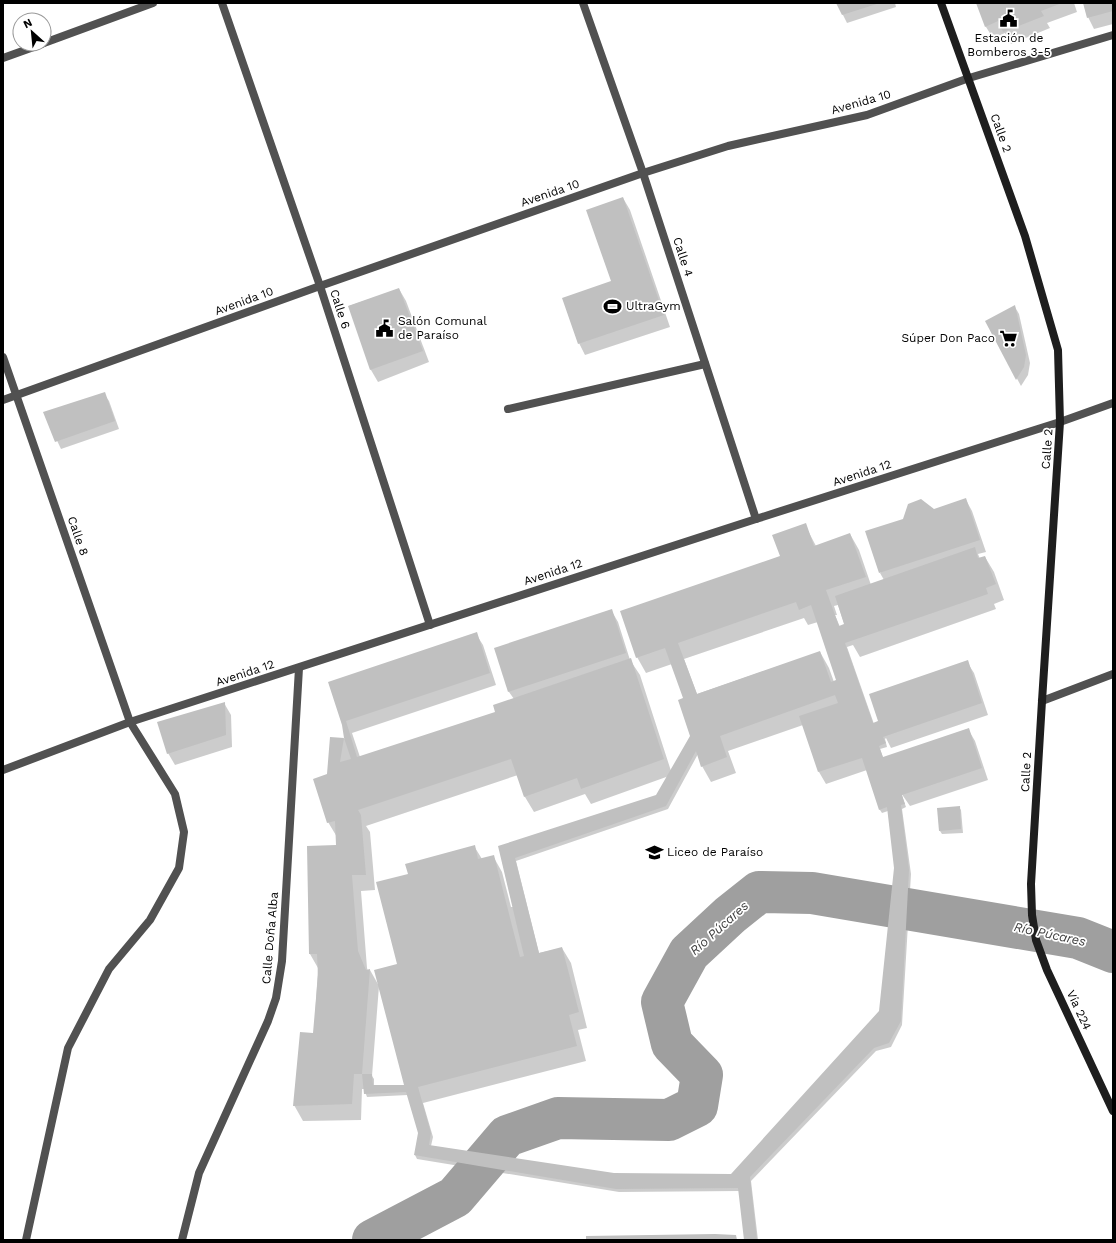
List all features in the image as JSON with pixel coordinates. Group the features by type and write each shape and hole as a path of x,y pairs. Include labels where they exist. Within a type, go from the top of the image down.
{"main road":[{"name":"Calle 2","path":"942,3 1025,236 1058,350 1060,422 1042,701 1032,884 1032,915"},
{"name":"Vía 224","path":"1032,915 1036,940 1047,970 1113,1112"}],"street":[{"path":"52,41 153,3"},
{"name":"Calle 6","path":"222,3 320,286 430,625"},
{"name":"Calle 4","path":"584,3 643,173 756,519"},
{"name":"Avenida 10","path":"3,400 320,286 643,173 728,146 867,115 969,78 1113,35"},
{"path":"3,58 20,52"},
{"name":"Calle 8","path":"3,357 130,722 175,794 184,832 179,868 150,920 109,969 68,1048 26,1240"},
{"path":"508,409 705,364"},
{"name":"Avenida 12","path":"3,770 130,722 1060,422 1113,403"},
{"name":"Calle Doña Alba","path":"182,1240 199,1173 268,1021 276,998 282,961 299,668"},
{"path":"1042,701 1113,674"}],"building":[{"path":"836,3 880,3 842,15"},
{"name":"Estación de Bomberos 3-5","path":"976,3 1062,3 1041,11 1044,16 1003,32 998,21 985,27"},
{"path":"1083,3 1113,3 1113,11 1087,18"},
{"name":"UltraGym","path":"623,197 664,315 578,344 562,298 611,281 586,210"},
{"name":"Salón Comunal de Paraíso","path":"399,288 423,351 370,370 348,306"},
{"name":"Súper Don Paco","path":"1015,305 1026,355 1024,367 1016,380 985,321"},
{"path":"105,392 115,421 55,442 43,412"},
{"path":"966,498 980,540 879,573 865,531 903,519 908,504 921,499 934,509"},
{"path":"806,523 814,546 850,533 866,577 826,590 839,626 844,624 835,596 975,547 978,558 985,556 996,584 986,588 988,594 845,643 873,723 878,721 869,694 968,660 982,703 883,737 886,743 879,746 883,757 969,728 982,768 902,795 905,804 901,805 909,870 901,1021 889,1043 874,1048 750,1177 757,1240 744,1240 738,1188 616,1189 414,1155 418,1133 406,1092 364,1094 362,1074 372,1074 373,1085 404,1085 374,970 397,964 376,882 408,874 405,864 475,845 478,859 494,855 520,957 524,956 498,846 656,795 690,736 678,700 683,698 665,648 636,658 620,611 780,556 772,535","holes":["796,602 799,610 811,605 836,680 831,682 820,651 697,694 678,643","835,695 838,703 799,716 818,772 862,758 879,810 887,807 894,868 879,1011 731,1174 614,1173 429,1145 431,1133 418,1087 577,1046 569,1015 579,1012 562,947 539,953 515,858 666,806 696,751 701,767 727,757 720,736"]},
{"path":"612,609 626,653 508,692 494,648"},
{"path":"477,632 490,673 346,721 357,757 495,712 493,705 631,658 664,759 581,789 577,778 524,797 511,759 358,810 361,815 366,875 352,875 358,951 366,970 370,969 362,1074 354,1074 352,1104 293,1106 300,1032 313,1033 318,975 317,954 309,954 307,846 336,845 335,821 327,823 313,779 327,774 330,737 344,738 342,725 328,682","holes":["344,738 351,759 340,762"]},
{"path":"225,702 226,735 167,754 157,722"},
{"path":"960,806 961,829 939,831 937,808"},
{"path":"736,1235 737,1240 586,1240 586,1236"}],"waterway":[{"name":"Río Púcares","path":"373,1240 455,1197 507,1136 558,1118 669,1120 697,1106 702,1075 672,1044 662,1002 689,953 730,915 759,892 812,893 1078,938 1113,952"}],"place":[{"name":"Estación de Bomberos 3-5","path":"1009,19"},
{"name":"UltraGym","path":"613,306"},
{"name":"Salón Comunal de Paraíso","path":"385,328"},
{"name":"Súper Don Paco","path":"1008,338"},
{"name":"Liceo de Paraíso","path":"654,852"}]}
